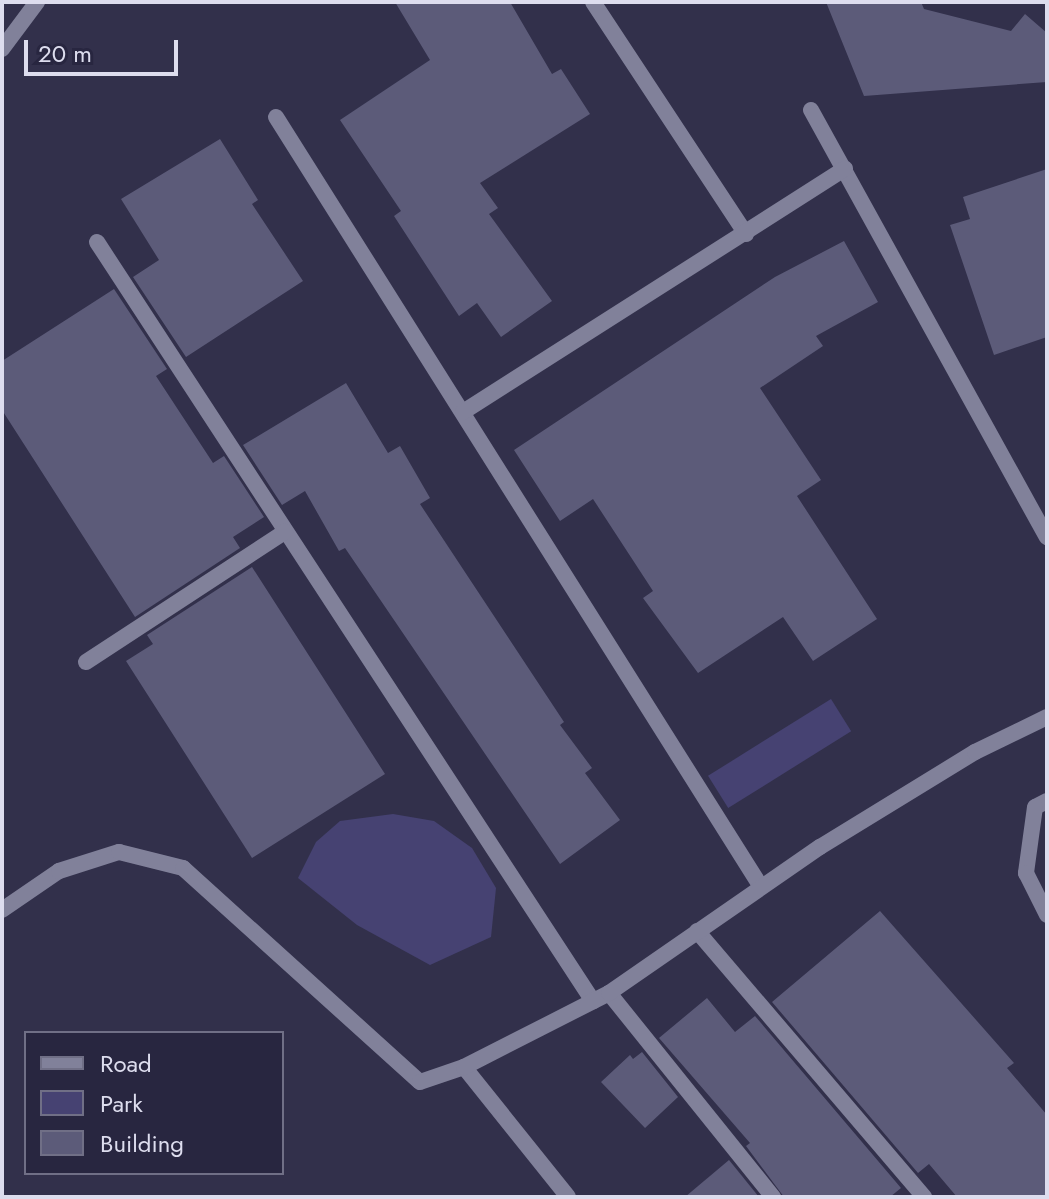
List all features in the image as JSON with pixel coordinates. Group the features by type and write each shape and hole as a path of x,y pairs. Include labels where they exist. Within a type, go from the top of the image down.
{"street":[{"path":"2,49 37,2"},
{"path":"593,2 746,234"},
{"path":"811,110 1047,537"},
{"path":"276,117 761,887"},
{"path":"463,412 845,169"},
{"path":"97,242 285,532 601,997 773,1197"},
{"path":"86,662 285,532"},
{"path":"2,910 59,871 119,852 183,868 420,1082 464,1067 601,997 761,887 975,752 1047,717"},
{"path":"1047,801 1035,807 1026,873 1047,915"},
{"path":"697,931 924,1197"},
{"path":"464,1067 568,1197"}],"green space":[{"path":"831,699 851,731 728,808 708,776"},
{"path":"393,814 434,821 472,848 496,888 491,937 430,965 357,925 298,878 316,842 340,821"}],"building":[{"path":"395,2 510,2 552,74 561,69 590,114 480,183 498,208 489,214 552,301 501,337 477,303 459,316 394,216 401,211 340,120 430,60"},
{"path":"826,2 921,2 924,9 1011,31 1025,14 1047,33 1047,82 864,96"},
{"path":"220,139 258,200 252,204 303,281 186,357 133,277 159,260 121,199"},
{"path":"1047,169 1047,337 994,355 950,225 970,219 963,197"},
{"path":"844,241 878,302 816,336 823,346 760,388 821,480 797,496 877,619 813,661 783,617 698,673 643,598 653,591 593,499 560,521 514,450 775,277"},
{"path":"114,289 167,369 156,376 213,463 224,456 264,517 233,537 240,548 135,617 2,410 2,361"},
{"path":"346,383 388,453 400,446 430,498 420,504 564,722 560,725 592,768 585,773 620,820 560,864 345,548 339,551 305,491 282,505 243,445"},
{"path":"252,567 385,774 252,858 126,661 153,644 147,635"},
{"path":"880,911 1014,1063 1007,1068 1047,1115 1047,1197 957,1197 929,1164 918,1173 772,1002"},
{"path":"707,998 735,1032 755,1016 901,1188 890,1197 784,1197 746,1146 750,1143 659,1038"},
{"path":"642,1052 678,1097 645,1128 601,1082 630,1055 633,1059"},
{"path":"729,1160 759,1197 685,1197"}]}
